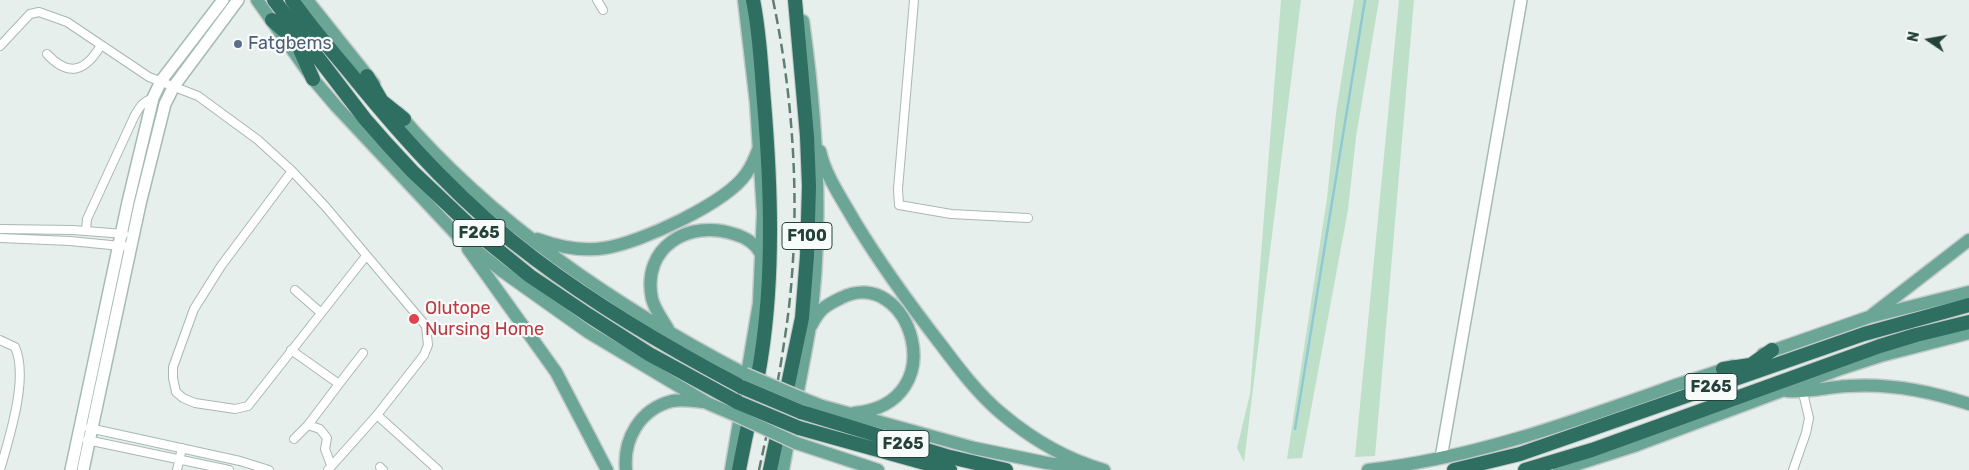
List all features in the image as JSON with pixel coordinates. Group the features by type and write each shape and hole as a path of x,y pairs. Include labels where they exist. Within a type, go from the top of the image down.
{"highway":[{"name":"F265","path":"274,0 278,16 326,68 365,119 412,171 483,238 530,276 737,409 950,470"},
{"name":"F265","path":"292,0 399,123 427,163 534,258 576,288 659,342 744,381 802,405 946,456 1006,470"},
{"name":"F100","path":"739,470 761,358 768,282 770,233 761,53 752,0"},
{"name":"F100","path":"770,470 802,318 807,256 809,186 807,136 795,0"},
{"path":"278,16 296,42 313,79"},
{"path":"296,42 326,68"},
{"path":"363,80 399,123"},
{"name":"F265","path":"1454,470 1520,454 1776,356 1969,305"},
{"name":"F265","path":"1525,470 1592,450 1880,346 1969,322"},
{"path":"1728,374 1776,356"}],"main road":[{"path":"257,0 278,16 313,79 366,139 457,235 556,372 607,470"},
{"path":"307,0 363,80"},
{"path":"731,470 759,303 763,213 756,103 744,0"},
{"path":"783,470 809,331 815,270 817,213 814,119 811,79 800,0"},
{"path":"814,119 824,166 840,197 872,250 961,370 1001,413 1044,446 1081,464 1105,470"},
{"path":"399,123 519,231 584,278 744,381"},
{"path":"519,231 557,245 580,250 605,248 632,242 691,215 714,201 745,175 758,149"},
{"path":"671,333 652,300 651,285 653,269 669,243 682,234 708,228 723,230 740,236 753,244 761,254"},
{"path":"457,235 502,271 566,317 707,403"},
{"path":"1869,317 1969,240"},
{"path":"1776,356 1869,317 1969,292"},
{"path":"809,331 818,312 824,306 850,293 873,294 890,302 910,332 915,354 912,370 904,387 891,401 878,408 863,412 847,413"},
{"path":"1559,470 1636,445 1880,356 1969,333"},
{"path":"1368,470 1441,458 1520,439 1728,374"},
{"path":"1784,391 1803,393 1847,386 1879,386 1915,390 1969,404"},
{"path":"626,470 625,460 628,442 634,426 656,408 672,401 688,400 737,409 796,443 878,470"},
{"path":"802,405 847,413 1008,456 1105,470"},
{"path":"830,455 855,470"}],"street":[{"path":"82,470 85,433 120,240 143,133 153,98 161,81 223,0"},
{"path":"71,470 85,433 132,241 156,131 165,104 174,86 238,0"},
{"path":"597,0 603,10"},
{"path":"914,0 905,93 898,189 899,204 951,214 1028,218"},
{"path":"1441,458 1521,0"},
{"path":"0,46 30,14 39,12 67,22 149,77 198,96 258,140 292,171 426,326 428,345 424,355 377,415 329,468"},
{"path":"47,54 57,65 69,69 76,68 93,59 101,45"},
{"path":"86,231 87,220 134,117 146,100 153,98"},
{"path":"292,171 221,266 194,309 174,367 173,378 176,392 183,398 195,403 235,409 248,406 259,394 290,350 366,256"},
{"path":"0,229 86,231 120,240 132,241"},
{"path":"0,238 132,241"},
{"path":"295,290 320,312"},
{"path":"0,340 16,347 20,356 17,401 0,470"},
{"path":"290,350 339,384"},
{"path":"294,439 308,424 363,353"},
{"path":"1793,470 1806,433 1809,418 1803,393"},
{"path":"377,415 438,470"},
{"path":"308,424 320,429 326,438 325,449 329,468"},
{"path":"85,433 182,448 240,461 269,470"},
{"path":"85,433 179,459 229,470"},
{"path":"177,470 182,448"}],"green space":[{"path":"1281,0 1301,0 1244,462 1237,448 1250,394"},
{"path":"1354,0 1379,0 1356,137 1348,210 1302,458 1287,459 1327,198 1336,113"},
{"path":"1399,0 1414,0 1375,456 1355,457"}],"waterway":[{"path":"1295,429 1365,0"}],"railway":[{"path":"759,470 784,343 790,301 793,258 794,171 791,127 787,84 773,0"}],"place":[{"name":"Fatgbems","path":"238,44"},
{"name":"Olutope Nursing Home","path":"414,319"}]}
